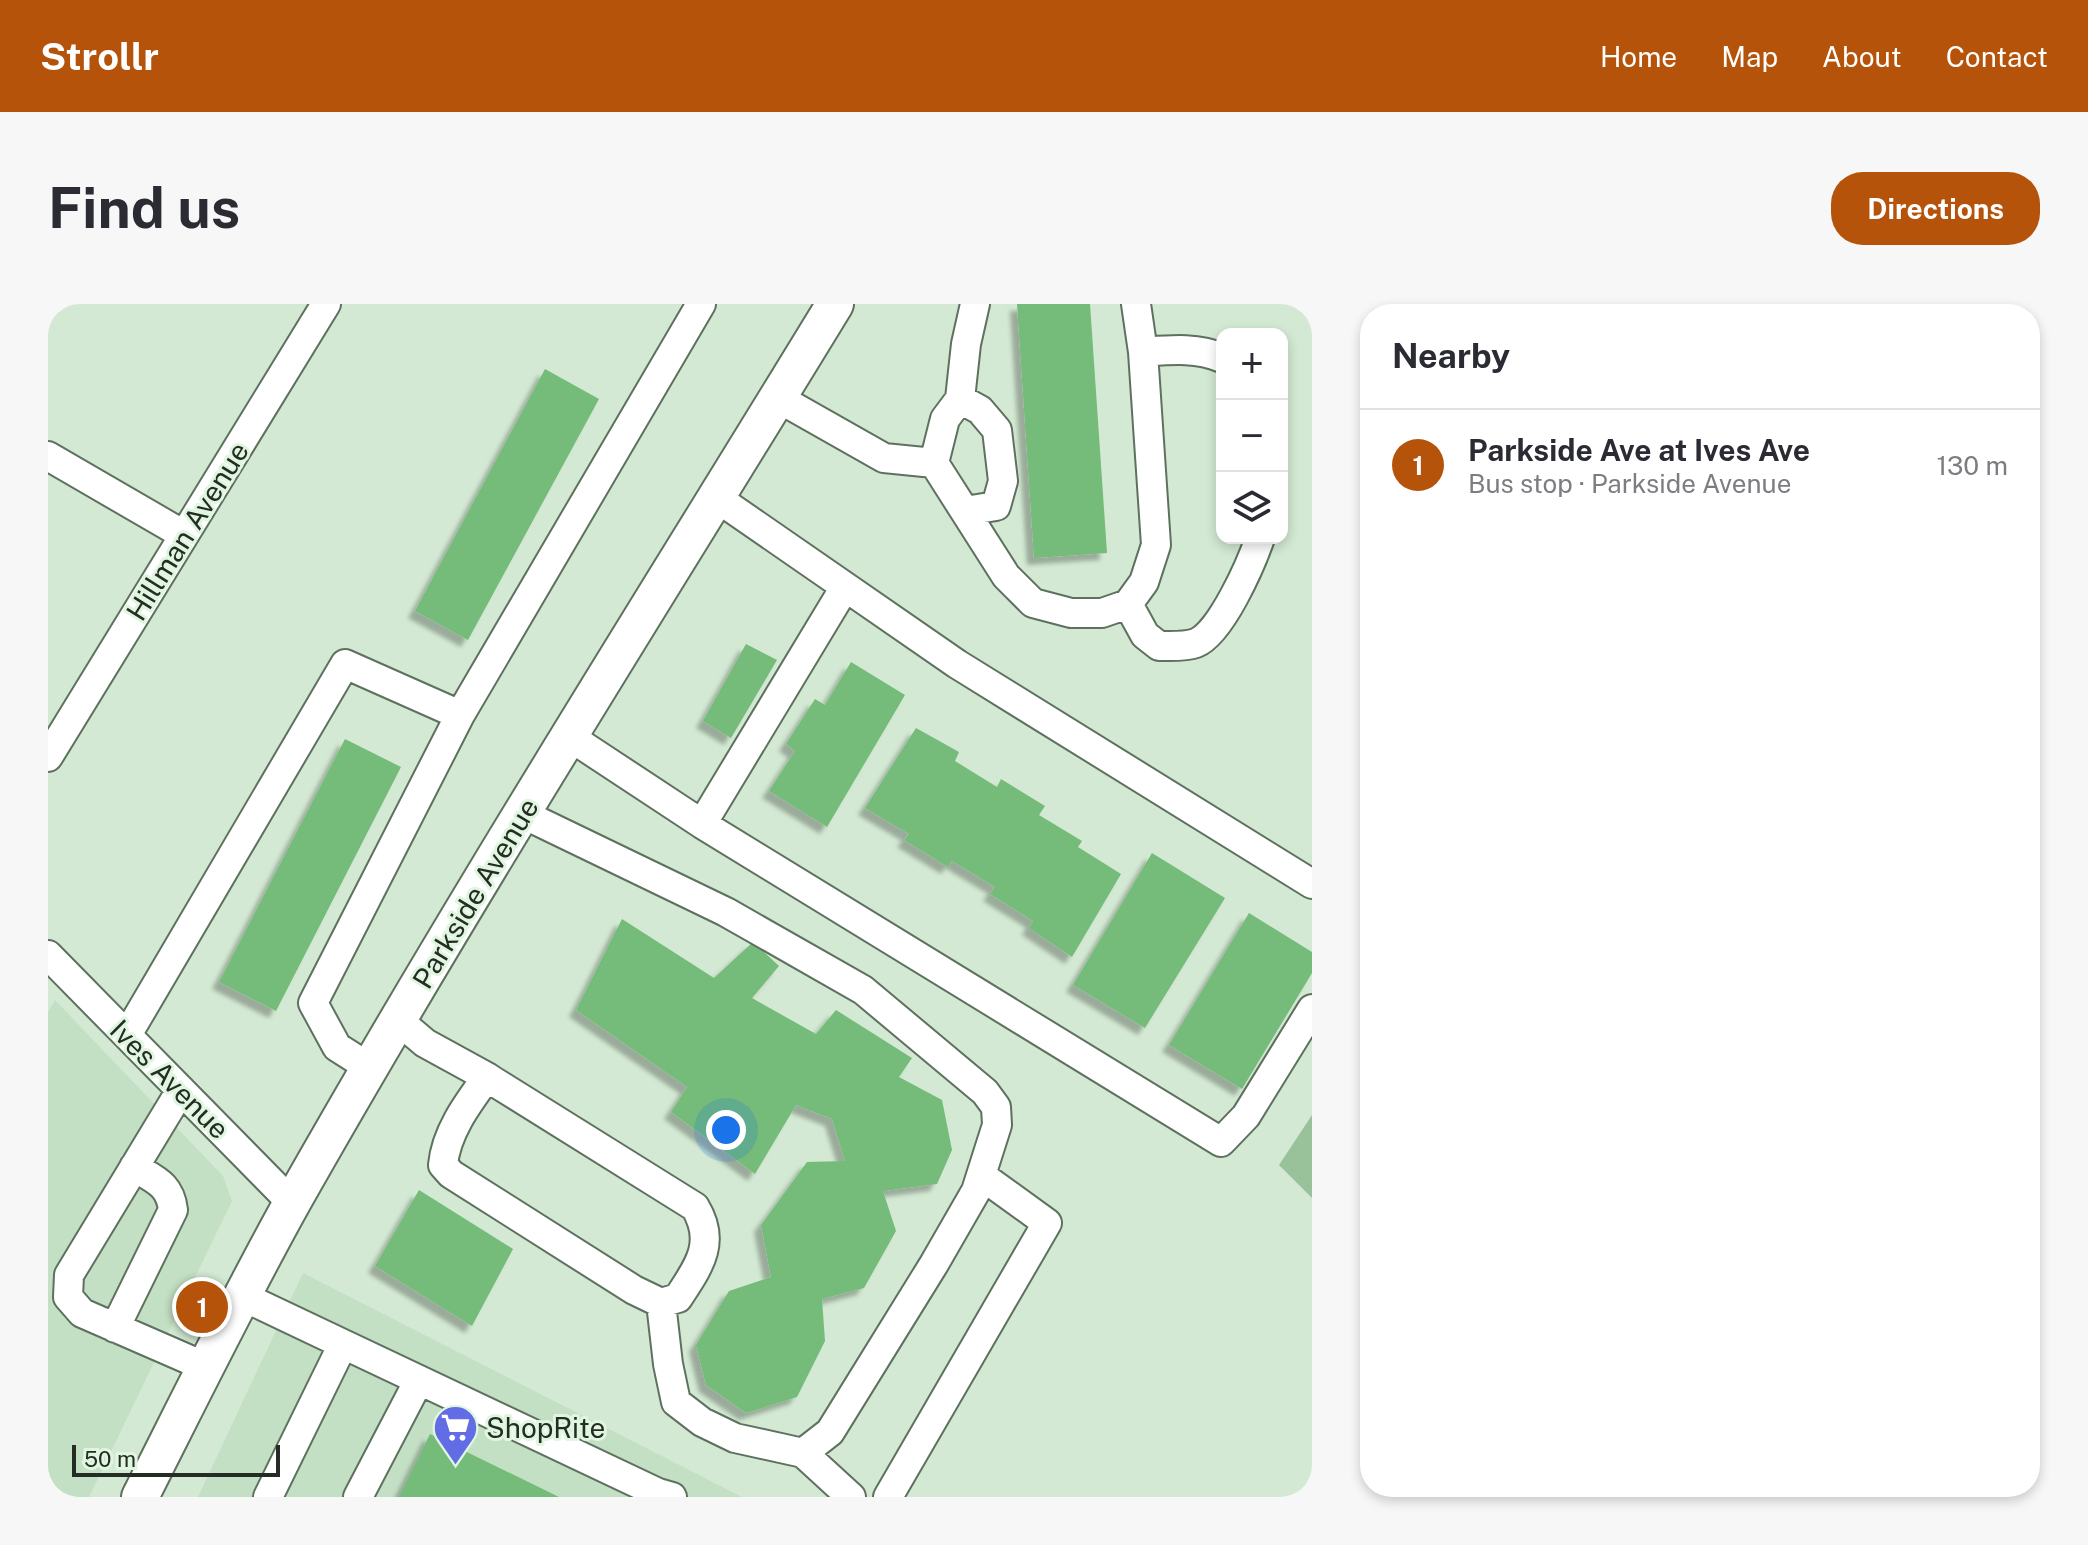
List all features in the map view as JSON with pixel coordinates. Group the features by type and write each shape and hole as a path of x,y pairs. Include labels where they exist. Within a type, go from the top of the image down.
{"main road":[{"name":"Parkside Avenue","path":"140,1497 242,1296 370,1068 835,304"}],"street":[{"name":"Hillman Avenue","path":"48,757 326,304"},
{"path":"370,1068 337,1047 313,1003 460,715 701,304"},
{"path":"975,304 966,344 960,399 945,419 934,463 1006,576 1033,603 1071,613 1102,613 1128,604 1144,582 1156,545 1143,352 1136,304"},
{"path":"1143,352 1185,350 1216,356"},
{"path":"778,398 884,458 934,463"},
{"path":"960,399 980,410 997,430 1003,481 996,506 965,511"},
{"path":"48,456 184,535"},
{"path":"717,498 957,664 1312,884"},
{"path":"1128,604 1145,635 1159,646 1197,643 1213,632 1223,616 1257,544"},
{"path":"702,824 845,587"},
{"path":"127,1035 345,664 460,715"},
{"path":"570,737 702,824 1221,1142 1246,1116 1312,1009"},
{"path":"523,814 726,912 863,990 985,1092 996,1107 997,1125 976,1191 830,1432 803,1453"},
{"name":"Ives Avenue","path":"48,955 292,1203"},
{"path":"398,1020 425,1043 487,1077 695,1207 701,1216 706,1237 701,1262 678,1298 661,1303 451,1174 443,1165 444,1152 462,1112 487,1077"},
{"path":"181,1090 69,1275 68,1297 82,1313 206,1367"},
{"path":"115,1328 173,1210 171,1195 164,1186 134,1167"},
{"path":"888,1497 1047,1223 982,1176"},
{"path":"242,1296 672,1497"},
{"path":"661,1303 676,1402 702,1422 735,1438 803,1453 851,1497"},
{"path":"268,1497 343,1344"},
{"path":"358,1497 419,1380"}],"shaded area":[{"path":"55,1000 223,1176 232,1201 89,1497 48,1497 48,1012"},
{"path":"1312,1115 1312,1198 1279,1165"},
{"path":"303,1273 742,1497 198,1497"}],"building":[{"path":"1017,304 1090,304 1107,553 1034,558"},
{"path":"545,369 599,399 468,640 415,611"},
{"path":"746,644 777,660 731,738 703,721"},
{"path":"851,662 905,695 827,827 769,791 795,751 786,744 815,699 825,705"},
{"path":"916,728 959,752 955,761 997,787 1001,779 1045,806 1039,815 1082,841 1078,847 1121,874 1072,957 1029,928 1033,921 990,894 995,887 952,861 948,867 904,840 909,834 865,808"},
{"path":"345,739 401,767 276,1011 219,982"},
{"path":"1152,853 1225,898 1145,1028 1073,985"},
{"path":"1249,913 1312,952 1312,973 1242,1089 1169,1045"},
{"path":"622,919 714,978 753,942 779,966 752,998 816,1034 836,1010 912,1058 899,1077 942,1100 952,1150 937,1184 883,1191 896,1231 864,1288 822,1299 825,1341 797,1397 746,1413 706,1385 696,1345 729,1291 771,1277 761,1225 807,1162 845,1161 832,1119 796,1105 755,1174 671,1112 687,1087 576,1010"},
{"path":"419,1190 513,1249 472,1326 375,1266"},
{"name":"ShopRite","path":"430,1434 559,1497 399,1497"}],"place":[{"name":"Parkside Ave at Ives Ave","path":"202,1307"},
{"name":"ShopRite","path":"455,1466"}]}
